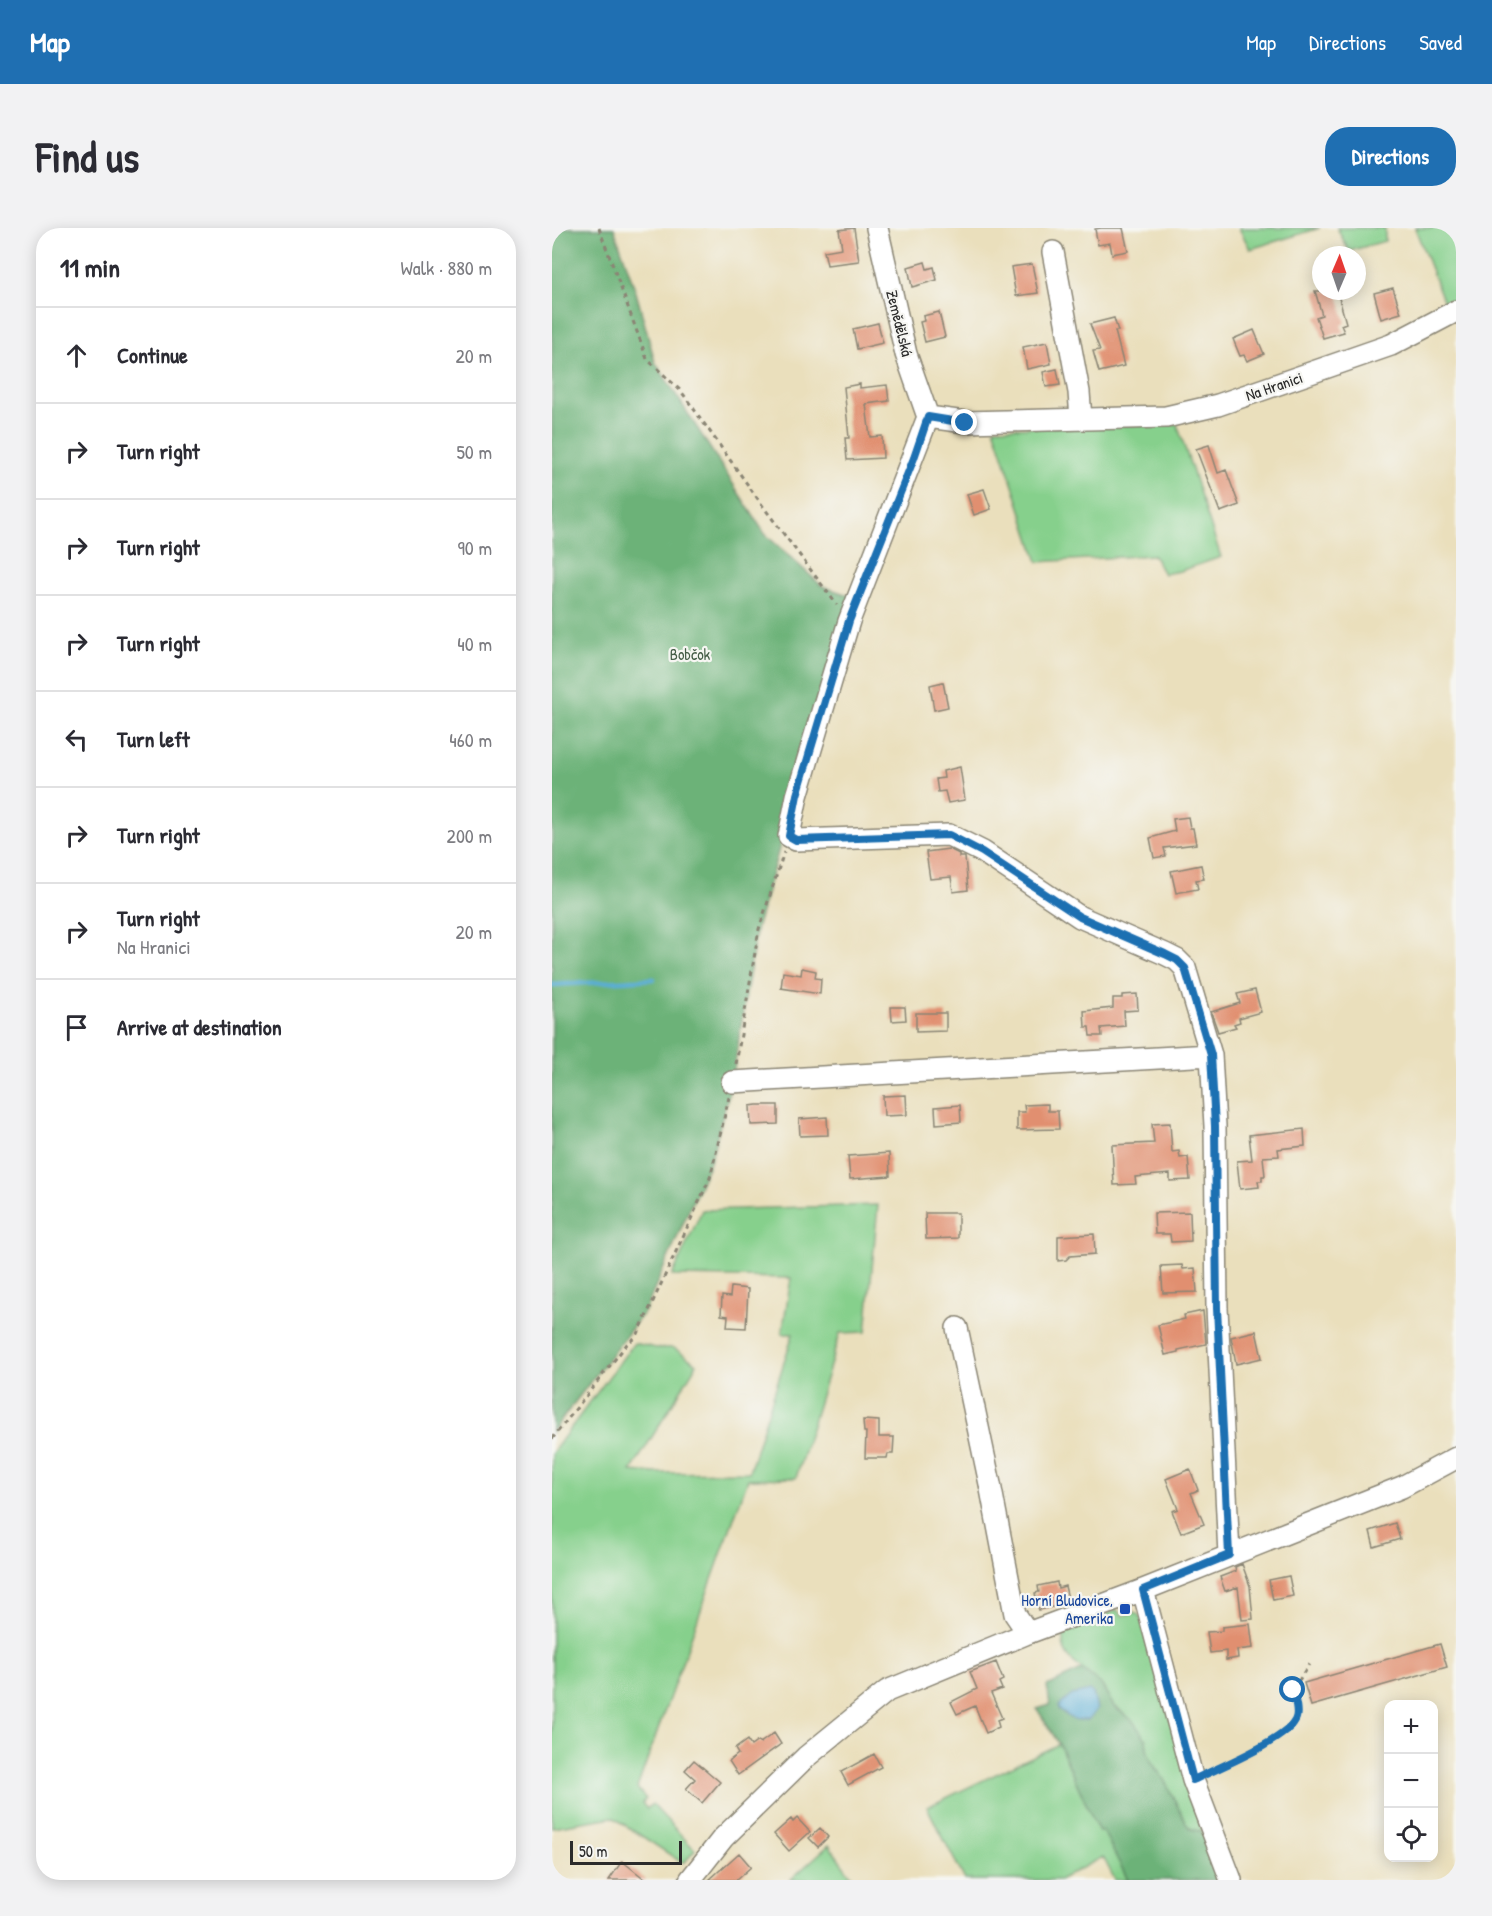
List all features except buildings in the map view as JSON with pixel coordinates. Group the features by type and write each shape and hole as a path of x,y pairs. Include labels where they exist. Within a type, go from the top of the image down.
{"street":[{"name":"Zemědělská","path":"877,228 906,354 928,417"},
{"path":"1053,252 1079,392 1081,419"},
{"name":"Na Hranici","path":"928,417 965,423 1166,417 1218,405 1391,345 1456,311"},
{"path":"928,417 849,621 797,795 789,836 796,840 949,835 982,852 1080,917 1177,960 1185,968 1211,1055 1215,1126 1217,1308 1229,1555"},
{"path":"732,1082 1211,1055"},
{"path":"957,1328 1015,1614 1028,1633"},
{"path":"690,1880 723,1838 806,1757 887,1691 1028,1633 1402,1487 1456,1458"},
{"path":"1143,1590 1193,1780 1231,1880"}],"path":[{"path":"599,228 647,359 681,392 849,621"},
{"path":"552,1439 627,1344 638,1336 710,1178 732,1082 759,928 789,836"},
{"path":"1193,1780 1267,1744 1294,1724 1298,1714 1293,1690 1309,1664"}],"green space":[{"name":"Bobčok","path":"552,228 614,228 636,292 655,362 765,534 822,586 851,596 757,926 732,1082 710,1162 645,1311 552,1432"},
{"path":"1239,228 1320,228 1250,249"},
{"path":"1337,228 1385,228 1385,241 1366,246 1346,246"},
{"path":"1415,228 1456,228 1456,307 1447,310"},
{"path":"1177,424 1221,557 1164,574 1153,555 1038,562 994,428"},
{"path":"878,1205 866,1332 840,1333 796,1478 748,1479 637,1788 646,1799 642,1803 647,1809 652,1804 695,1850 685,1862 681,1862 613,1817 552,1827 552,1453 634,1343 656,1348 674,1348 697,1364 631,1471 749,1472 793,1334 782,1334 791,1278 672,1276 702,1210"},
{"path":"1117,1610 1123,1616 1134,1612 1140,1616 1202,1831 1193,1830 1187,1825 1165,1781 1152,1763 1146,1739 1113,1705 1102,1686 1074,1663 1065,1650 1063,1641 1065,1630"},
{"path":"1081,1670 1101,1684 1114,1707 1132,1720 1146,1739 1152,1763 1165,1781 1187,1825 1193,1830 1201,1831 1232,1880 1128,1880 1103,1831 1099,1832 1059,1744 1037,1709 1050,1705 1047,1686"},
{"path":"1059,1744 1099,1832 1103,1830 1128,1880 1115,1880 1103,1857 1059,1880 965,1880 927,1807"},
{"path":"829,1845 854,1880 790,1880"}],"water":[{"path":"1090,1691 1093,1693 1097,1709 1088,1720 1074,1720 1059,1710 1059,1706 1072,1695"}],"waterway":[{"path":"552,985 654,979"}],"place":[{"name":"Horní Bludovice, Amerika","path":"1125,1609"}],"route":[{"path":"965,423 928,417 849,621 797,795 789,836 796,840 949,835 982,852 1080,917 1165,954 1177,960 1185,968 1211,1055 1215,1126 1217,1308 1229,1555 1143,1590 1193,1780 1267,1744 1294,1724 1298,1714 1293,1690"}]}
